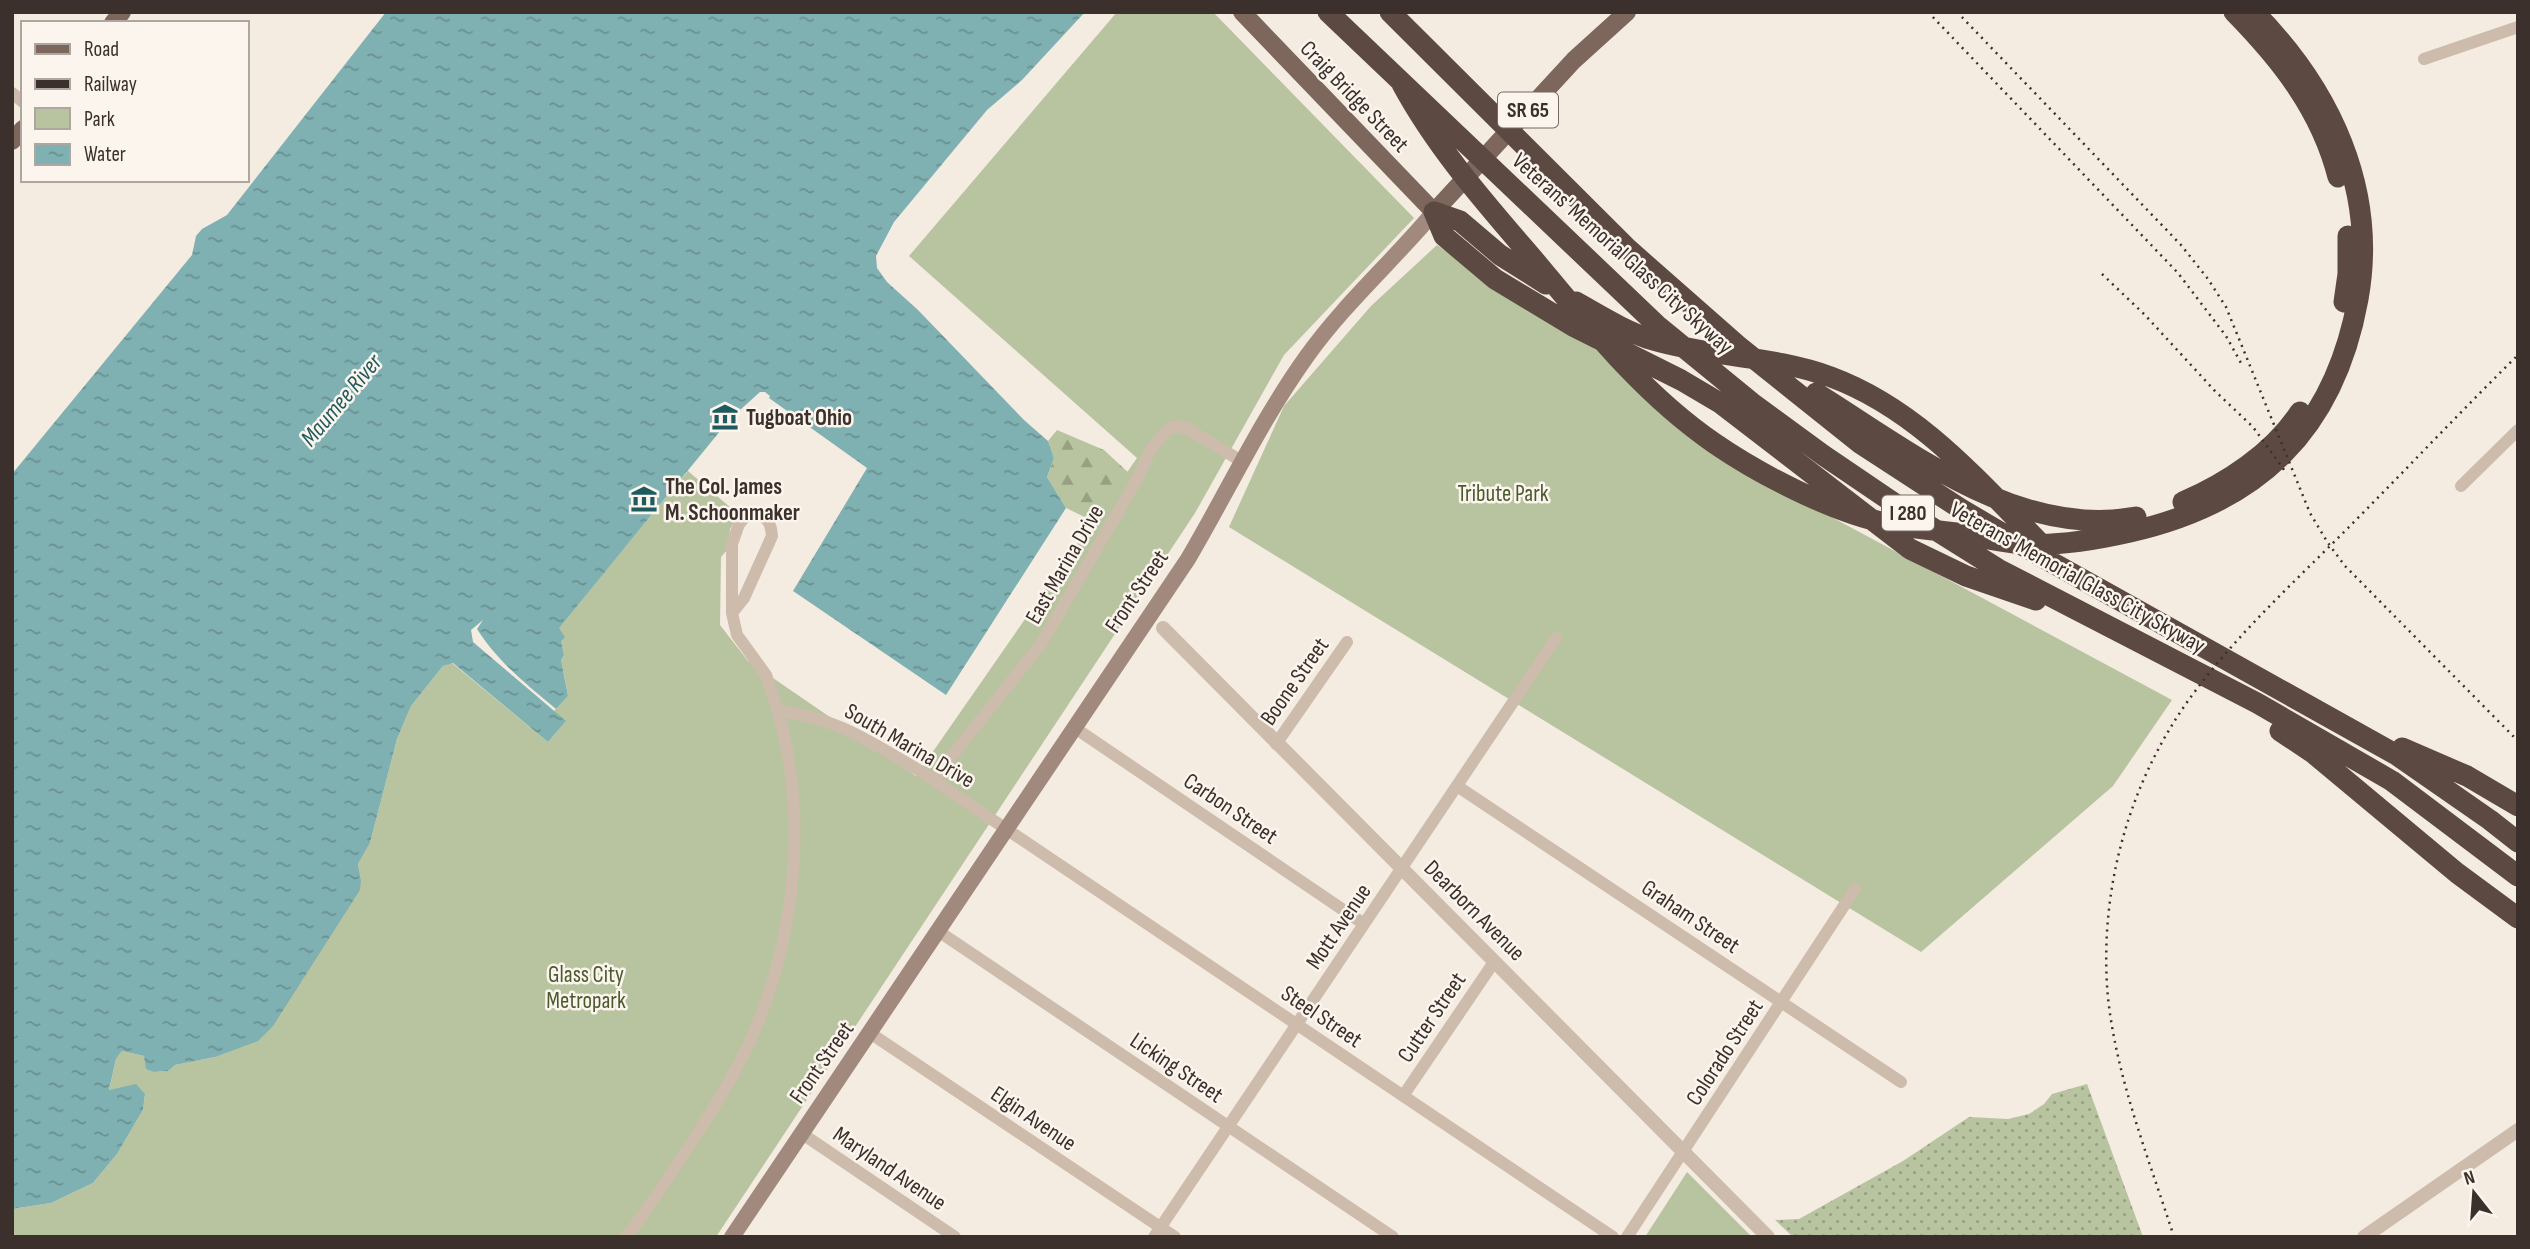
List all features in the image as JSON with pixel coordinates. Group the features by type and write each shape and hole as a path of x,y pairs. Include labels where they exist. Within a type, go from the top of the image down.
{"highway":[{"name":"Veterans' Memorial Glass City Skyway","path":"1328,12 1659,327 1752,403 1823,455 1998,569 2257,703 2392,781 2518,876"},
{"name":"Veterans' Memorial Glass City Skyway","path":"1390,12 1628,249 1737,345 1861,444 1961,509 2395,754 2518,842"},
{"path":"1737,345 1966,486 2021,509 2059,518 2109,522 2156,513 2205,493 2252,463 2292,422 2312,392 2330,354 2355,274 2337,172 2323,134 2306,98 2286,68 2234,12"},
{"path":"1402,85 1420,117 1510,232 1621,363 1665,405 1713,443 1817,500 1883,523 2029,544 2117,535 2169,523 2223,501 2266,471 2303,431 2330,390 2345,354 2355,274 2358,201 2350,165 2337,129 2317,88 2280,38 2254,12"},
{"path":"1434,212 1460,221 1475,236 1514,265 1557,292 1636,334 1669,344 1814,372 1874,396 1909,419 1944,448 2098,596 2174,641 2244,676 2466,776 2518,806"},
{"path":"1434,212 1444,236 1495,279 1573,326 1681,380 1720,403 1910,549 1956,572 2075,615 2249,712 2313,753 2457,873 2518,918"}],"main road":[{"name":"Craig Bridge Street","path":"1242,12 1434,212"},
{"name":"Front Street","path":"733,1236 1188,559 1271,409 1308,355 1332,324 1574,60 1627,12"}],"street":[{"path":"2424,58 2518,27"},
{"name":"East Marina Drive","path":"933,780 1041,644 1135,483 1151,449 1167,430 1176,425 1186,428 1243,462"},
{"path":"2461,486 2518,430"},
{"path":"626,1237 641,1219 712,1110 751,1040 783,944 793,871 794,815 783,728 766,675 737,635 732,613 732,544 739,524 746,516 756,513 766,517 772,536 744,598 732,613"},
{"name":"Dearborn Avenue","path":"1150,615 1768,1237"},
{"name":"Mott Avenue","path":"1157,1232 1556,638"},
{"name":"Boone Street","path":"1276,744 1347,642"},
{"name":"South Marina Drive","path":"778,710 809,715 848,728 933,780 1007,830"},
{"name":"Carbon Street","path":"1075,728 1364,923"},
{"name":"Graham Street","path":"1457,786 1901,1082"},
{"name":"Steel Street","path":"1007,830 1613,1237"},
{"name":"Colorado Street","path":"1627,1237 1854,889"},
{"name":"Licking Street","path":"938,931 1393,1237"},
{"name":"Cutter Street","path":"1403,1096 1493,962"},
{"name":"Elgin Avenue","path":"870,1033 1157,1232 1175,1237"},
{"path":"2369,1235 2518,1130"},
{"name":"Maryland Avenue","path":"801,1133 955,1237"}],"green space":[{"name":"Glass City Metropark","path":"1117,12 1213,12 1414,218 1284,355 1195,513 716,1237 12,1237 12,1209 51,1203 93,1183 117,1154 143,1110 145,1094 109,1091 116,1059 122,1051 144,1056 154,1072 168,1071 175,1065 215,1057 361,880 358,864 370,843 397,739 411,706 443,666 452,663 548,742 565,722 554,711 568,696 558,628 688,471 738,514 730,529 728,549 721,557 720,625 748,661 916,776 1137,458 909,256"},
{"name":"Tribute Park","path":"1437,245 1550,323 1604,352 1716,455 2172,700 2113,786 1921,952 1229,527 1284,406 1371,306"},
{"path":"1057,430 1104,450 1131,475 1099,524 1066,508 1047,477 1054,458 1048,441"},
{"path":"2087,1084 2143,1237 1793,1237 1775,1220 1799,1219 1903,1161 1969,1117 2008,1119 2029,1114 2044,1104 2052,1094"},
{"path":"1687,1172 1752,1237 1645,1237"}],"water":[{"name":"Maumee River","path":"386,12 1085,12 1022,80 987,110 894,222 876,256 877,268 887,282 1048,441 1054,458 1047,477 1066,508 946,695 793,591 867,468 769,398 765,392 760,392 730,419 559,628 565,637 561,641 564,655 561,660 568,696 556,709 494,652 477,629 483,620 471,630 473,642 566,721 548,742 453,663 443,666 411,706 397,739 370,843 358,864 360,890 273,1026 258,1041 215,1057 175,1065 168,1071 154,1072 146,1069 144,1056 122,1051 116,1059 109,1090 136,1084 145,1094 143,1110 117,1154 93,1183 51,1203 12,1209 12,474 192,255 196,236 202,229 227,215"}],"railway":[{"path":"1928,12 2178,273 2226,336 2241,363"},
{"path":"1957,12 2181,245 2208,279 2226,307 2310,513 2328,543 2345,566 2518,741"},
{"path":"2102,274 2253,427 2287,474"},
{"path":"2174,1237 2126,1089 2108,998 2108,916 2114,876 2137,797 2173,724 2229,649 2518,355"}],"place":[{"name":"Tugboat Ohio","path":"725,417"},
{"name":"The Col. James M. Schoonmaker","path":"644,499"}]}
